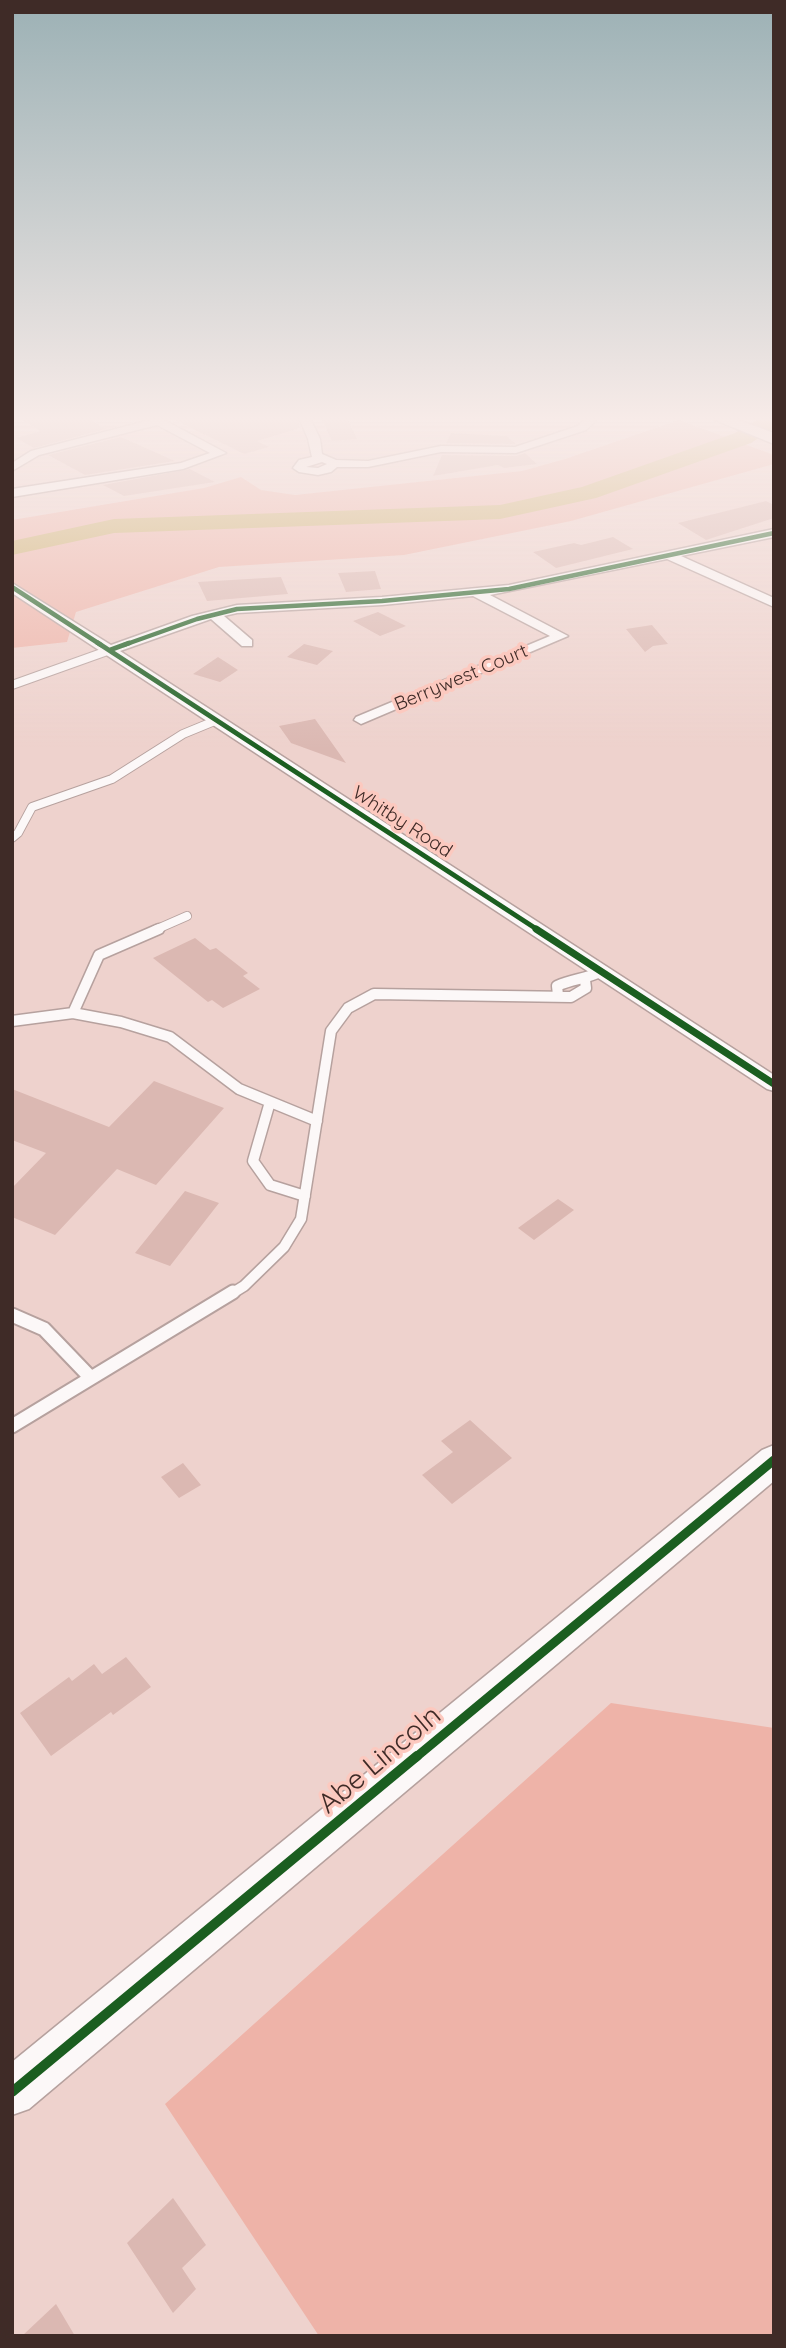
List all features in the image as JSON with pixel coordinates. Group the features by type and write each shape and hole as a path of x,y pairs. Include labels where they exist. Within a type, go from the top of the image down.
{"street":[{"path":"110,650 213,614 237,609 476,593 536,584 774,533"},
{"path":"670,556 774,603"},
{"name":"Whitby Road","path":"12,587 774,1084"},
{"name":"Berrywest Court","path":"361,720 561,636 476,593"},
{"path":"213,614 247,643"},
{"name":"Abe Lincoln","path":"12,2092 774,1460"}],"lane":[{"path":"12,685 110,650"},
{"path":"14,834 33,807 112,779 183,734 217,720"},
{"path":"73,1013 99,955 187,916"},
{"path":"12,1426 244,1286 284,1247 301,1219 331,1031 341,1012 354,1001 374,993 571,997 586,988 585,980 601,971"},
{"path":"12,1021 73,1013 121,1022 170,1037 239,1089 317,1121"},
{"path":"270,1102 253,1161 270,1185 305,1196"},
{"path":"12,1315 44,1329 91,1378"}],"shaded area":[{"path":"12,530 529,530 404,555 219,567 76,612 67,642 12,648"},
{"path":"611,1703 774,1728 774,2336 319,2336 165,2104"}],"building":[{"path":"689,530 738,530 706,540"},
{"path":"613,537 633,549 556,568 533,552 574,543 581,545"},
{"path":"375,571 381,589 346,592 338,573"},
{"path":"281,577 288,594 207,601 198,582"},
{"path":"378,612 406,626 380,636 353,621"},
{"path":"652,625 668,644 653,646 645,652 626,629"},
{"path":"304,644 333,651 317,665 287,657"},
{"path":"218,657 238,670 220,682 193,674"},
{"path":"315,719 346,763 291,743 279,726"},
{"path":"195,938 210,950 216,948 248,973 243,976 260,989 223,1008 212,1000 208,1002 153,958"},
{"path":"154,1081 224,1108 156,1185 117,1169 55,1235 12,1217 12,1188 46,1153 12,1140 12,1089 109,1127"},
{"path":"185,1191 219,1203 170,1266 135,1253"},
{"path":"558,1199 574,1210 534,1240 518,1228"},
{"path":"470,1420 512,1458 452,1504 422,1475 453,1452 441,1441"},
{"path":"183,1463 201,1485 179,1498 161,1477"},
{"path":"126,1657 151,1687 113,1715 111,1712 51,1756 20,1713 69,1677 72,1681 94,1664 102,1674"},
{"path":"173,2198 206,2245 182,2268 196,2289 173,2313 127,2243"},
{"path":"56,2304 75,2336 22,2336"}],"waterway":[{"path":"12,548 97,530"}],"cycle path":[{"path":"110,650 197,619 237,609 382,601 509,589 774,533"},
{"path":"12,587 774,1084"},
{"path":"12,2092 774,1460"}]}
